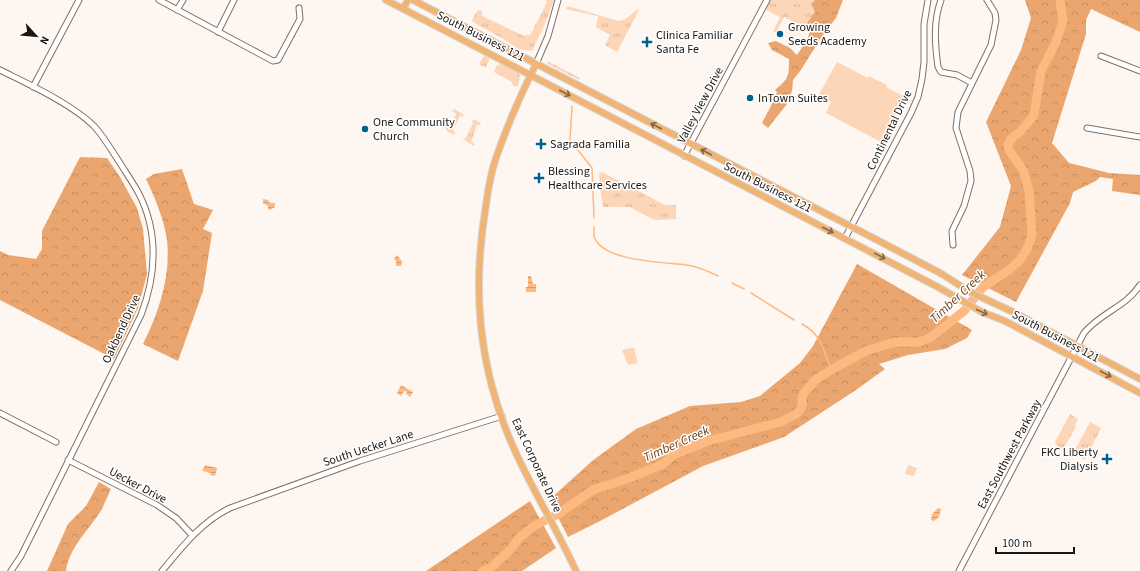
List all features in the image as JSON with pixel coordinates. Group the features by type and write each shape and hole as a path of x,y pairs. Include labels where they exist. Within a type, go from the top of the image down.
{"main road":[{"name":"South Business 121","path":"386,0 530,74 684,156 845,238 936,286 960,301 1005,321 1140,393"},
{"path":"403,9 408,0"},
{"name":"South Business 121","path":"413,0 942,274 970,292 1011,311 1140,379"},
{"name":"East Corporate Drive","path":"536,64 509,121 496,159 487,195 480,245 478,279 480,326 484,352 511,442 576,571"}],"street":[{"path":"33,87 79,0"},
{"path":"158,0 272,61 278,60 300,19 299,8"},
{"path":"177,10 183,0"},
{"path":"218,32 234,0"},
{"path":"536,64 548,36 558,0"},
{"name":"Valley View Drive","path":"684,156 767,0"},
{"name":"Continental Drive","path":"845,238 908,119 918,97 924,68 924,24 928,0"},
{"path":"941,0 938,7 935,27 938,67 941,72 957,75 972,83"},
{"path":"953,245 952,231 964,206 971,181 970,171 956,128 958,112 991,45 996,20 995,13 987,0"},
{"path":"1100,56 1140,71"},
{"name":"Oakbend Drive","path":"0,70 33,87 75,112 93,126 107,143 139,195 151,229 154,258 150,287 141,315 21,556 11,571"},
{"path":"1087,128 1140,138"},
{"name":"East Southwest Parkway","path":"960,571 1084,333 1091,324 1126,301 1134,294 1140,285"},
{"path":"0,413 56,442"},
{"name":"South Uecker Lane","path":"162,571 192,535 222,512 242,503 360,461 502,416"},
{"name":"Uecker Drive","path":"68,460 157,505 176,518 192,535"}],"green space":[{"path":"545,0 554,0 532,51 519,49 474,23 472,20 477,11 481,10 482,16 524,36 531,34 547,2"},
{"path":"770,0 819,0 811,31 784,17 776,33 773,32 780,17 766,10"},
{"path":"815,0 843,0 836,18 793,80 792,91 787,104 768,128 762,123 777,92 775,90 786,80 789,70 789,59 772,50 768,43 776,41 790,48 797,55 807,40 811,29 807,23 815,12 811,4"},
{"path":"1025,0 1140,0 1140,32 1091,9 1086,20 1086,34 1052,143 1069,163 1109,173 1140,175 1140,195 1112,191 1113,179 1100,177 1096,181 1073,192 1070,203 1016,302 962,275 1000,227 1011,186 986,122 1021,50 1031,18"},
{"path":"567,6 618,21 626,18 638,9 639,10 617,52 605,45 610,35 596,27 598,16 566,9"},
{"path":"484,56 489,58 486,67 479,64"},
{"path":"547,61 580,78 579,80 548,64"},
{"path":"837,62 868,78 869,76 887,85 886,87 905,97 881,142 826,113 831,102 818,96"},
{"path":"501,64 518,72 520,75 517,87 513,86 512,82 494,72 497,65"},
{"path":"454,109 464,115 463,117 460,116 453,130 455,132 454,135 447,131 445,127 449,128 456,114 452,111"},
{"path":"473,119 481,123 480,125 477,125 471,142 475,144 474,146 461,138 465,139 473,123"},
{"path":"80,157 107,158 120,177 137,208 143,229 147,274 138,308 114,359 0,300 0,251 8,255 36,259 42,249 42,231"},
{"path":"182,169 194,204 213,210 203,229 212,233 203,291 178,361 143,344 159,307 165,280 168,253 164,224 146,179 154,174"},
{"path":"602,172 665,205 676,205 676,219 654,220 630,207 603,207 599,173"},
{"path":"857,264 972,330 967,338 945,349 908,355 879,364 885,369 856,390 784,437 703,466 568,537 549,500 592,461 636,429 690,406 741,402 760,396 800,363 813,346"},
{"path":"634,348 638,363 628,365 622,350"},
{"path":"1070,414 1078,419 1075,425 1076,427 1063,449 1056,445 1055,442"},
{"path":"1090,422 1101,428 1085,460 1074,452"},
{"path":"908,465 917,468 914,476 905,474"},
{"path":"99,482 111,489 102,509 71,554 66,571 47,571 68,524 86,506"},
{"path":"530,501 556,548 522,571 426,571"}],"shaded area":[{"path":"263,199 268,200 270,203 275,203 275,207 270,210 268,209 268,206 263,203"},
{"path":"397,255 402,261 401,266 396,266 396,261 394,259"},
{"path":"528,276 531,276 533,284 536,284 536,292 526,292 526,287 528,287"},
{"path":"401,385 413,392 410,397 406,394 407,392 404,391 401,396 397,393"},
{"path":"205,465 217,468 215,476 210,475 211,473 202,471"},
{"path":"938,508 941,509 939,517 934,521 931,520 932,514"}],"waterway":[{"name":"Timber Creek","path":"483,571 492,567 510,550 519,538 534,526 558,514 593,490 632,477 663,464 673,455 708,441 781,422 796,414 800,410 802,405 802,397 815,380 836,367 868,350 896,342 919,342 930,338 964,311 983,287 1009,270 1020,260 1026,251 1032,235 1029,190 1023,170 1009,150 1008,145 1011,139 1021,131 1034,115 1041,71 1055,44 1063,21 1060,0"},
{"path":"572,106 570,140 592,168 594,218"},
{"path":"594,227 594,236 599,245 621,256 687,265 703,269 718,276"},
{"path":"732,283 744,289"},
{"path":"751,293 794,320"},
{"path":"802,324 809,328 818,338 831,371"}],"place":[{"name":"Growing Seeds Academy","path":"780,34"},
{"name":"Clinica Familiar Santa Fe","path":"647,42"},
{"name":"InTown Suites","path":"750,98"},
{"name":"One Community Church","path":"365,129"},
{"name":"Sagrada Familia","path":"541,144"},
{"name":"Blessing Healthcare Services","path":"539,178"},
{"name":"FKC Liberty Dialysis","path":"1107,459"}]}
